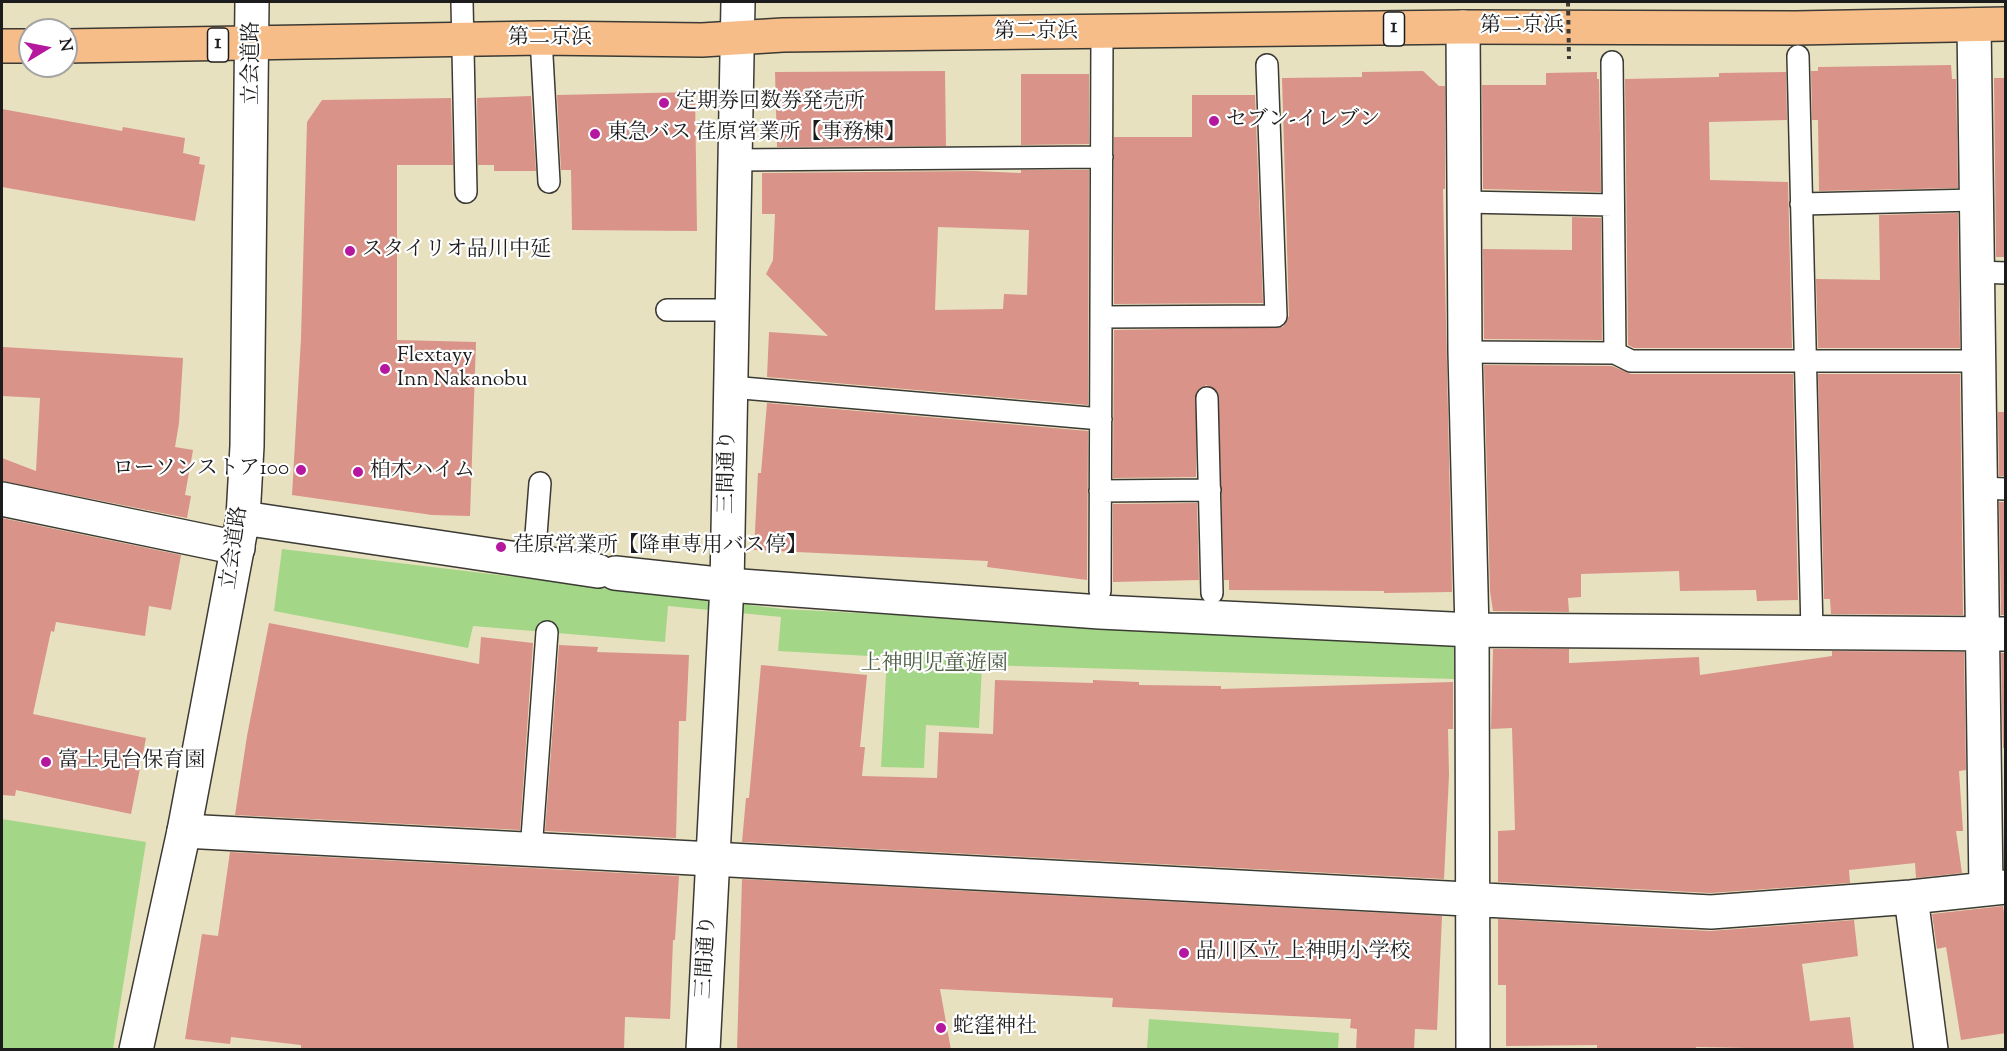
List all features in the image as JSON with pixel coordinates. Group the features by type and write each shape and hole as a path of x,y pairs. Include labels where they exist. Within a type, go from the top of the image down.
{"highway":[{"name":"第二京浜","path":"78,46 253,45 309,41 541,38 738,39 783,35 1463,27 1796,28 2006,24"},
{"path":"2,46 18,46"}],"street":[{"name":"立会道路","path":"136,1050 184,831 241,533 247,434 252,2"},
{"name":"三間通り","path":"703,1050 727,585 738,2"},
{"path":"184,831 1711,912 1911,897 1996,888 1993,489 1978,361 1991,273 1976,200 1974,25"},
{"path":"1463,27 1465,352 1472,630 1473,1050"},
{"path":"2,499 241,533 534,561 607,572 727,585 1100,612 1472,630 1994,634"},
{"path":"1911,897 1931,1050"}],"lane":[{"path":"462,2 466,192"},
{"path":"1100,591 1102,33"},
{"path":"541,38 549,182"},
{"path":"1798,56 1812,631"},
{"path":"1612,62 1615,353"},
{"path":"1101,317 1276,316 1267,65"},
{"path":"736,160 1102,157"},
{"path":"1802,204 1976,200"},
{"path":"1464,202 1612,205"},
{"path":"667,310 733,310"},
{"path":"1465,352 1615,353 1631,362 1978,361"},
{"path":"731,387 1101,419"},
{"path":"1207,398 1212,593"},
{"path":"534,561 540,483"},
{"path":"1100,491 1210,490"},
{"path":"531,851 546,632"}],"path":[{"path":"1568,2 1569,59"}],"green space":[{"name":"上神明児童遊園","path":"282,549 783,609 1454,644 1454,679 982,665 979,728 926,725 924,768 881,767 887,657 778,651 781,617 668,606 665,642 473,626 468,648 274,611"},
{"path":"2,819 146,842 113,1049 2,1049"},
{"path":"1149,1019 1339,1033 1338,1049 1147,1049"}],"building":[{"path":"1951,65 1952,79 1956,79 1958,188 1819,191 1818,120 1812,120 1811,71 1818,71 1818,67"},
{"path":"945,71 946,146 777,147 775,72"},
{"path":"1423,71 1439,86 1445,86 1445,189 1443,189 1452,592 1229,590 1229,580 1224,580 1218,392 1206,385 1196,392 1196,477 1113,478 1114,330 1283,327 1289,316 1282,78 1362,77 1362,72"},
{"path":"1597,72 1601,192 1483,189 1482,85 1546,85 1546,73"},
{"path":"1786,72 1787,120 1709,122 1710,180 1788,182 1792,348 1634,348 1628,345 1625,79 1719,77 1719,73"},
{"path":"1021,74 1089,74 1089,144 1021,145"},
{"path":"1994,78 2006,78 2006,257 1996,257"},
{"name":"東急バス 荏原営業所【事務棟】","path":"695,92 697,231 572,230 571,170 561,170 557,95"},
{"path":"1192,95 1255,95 1263,303 1114,304 1114,137 1192,137"},
{"path":"531,96 536,171 494,171 494,165 478,165 477,98"},
{"path":"451,98 453,165 397,165 397,340 476,342 470,516 432,515 292,495 301,338 307,122 322,100"},
{"path":"2,109 122,131 123,127 185,138 183,153 200,157 199,164 205,165 195,221 2,187"},
{"path":"1021,170 1089,170 1088,405 767,377 769,332 828,336 766,274 773,260 775,214 762,214 762,173 974,171 1021,173","holes":["938,227 1029,230 1027,295 1004,294 1003,309 935,310"]},
{"path":"1958,213 1960,348 1818,348 1816,279 1880,280 1879,215"},
{"path":"1572,217 1601,218 1602,340 1484,339 1483,249 1572,250"},
{"path":"3,347 183,358 179,423 175,447 193,450 185,495 191,496 187,518 2,481 2,458 36,471 40,398 2,396"},
{"path":"1484,365 1612,366 1631,374 1793,374 1798,600 1757,601 1756,590 1680,591 1679,571 1581,574 1581,597 1568,598 1569,612 1493,611 1490,591"},
{"path":"1818,374 1960,374 1963,615 1831,614 1830,599 1824,599"},
{"path":"767,403 1088,431 1087,580 987,567 988,561 754,550 758,473 761,473"},
{"path":"1998,412 2006,412 2006,476 1999,476"},
{"path":"1999,502 2006,502 2006,615 2001,615"},
{"path":"1197,503 1199,580 1113,582 1113,504"},
{"path":"2,518 181,555 171,610 149,606 145,636 56,622 54,632 51,631 33,714 146,738 131,814 16,790 15,796 2,795"},
{"path":"269,623 479,664 481,637 533,643 520,830 235,815 247,736"},
{"path":"559,645 598,647 597,652 689,655 686,721 679,721 676,838 545,831"},
{"path":"1493,649 1569,649 1569,663 1699,657 1700,675 1832,656 1832,651 1964,652 1966,770 1959,771 1963,831 1956,831 1962,873 1916,878 1915,863 1849,870 1850,883 1711,893 1498,882 1498,831 1515,830 1512,728 1491,729"},
{"path":"2001,653 2006,653 2006,748 2003,748"},
{"path":"761,665 867,675 860,747 865,747 862,776 937,778 939,732 993,734 995,680 1093,683 1093,680 1139,682 1139,685 1221,686 1221,689 1453,682 1453,729 1448,729 1449,775 1444,879 742,842 746,798 749,798"},
{"path":"230,852 679,876 675,940 673,940 670,1019 625,1017 624,1050 301,1050 301,1045 231,1037 230,1044 185,1039 202,934 218,936"},
{"name":"品川区立 上神明小学校","path":"742,879 1442,916 1437,1030 1415,1029 1414,1050 1356,1050 1357,1029 1350,1028 1351,1019 1112,1007 1113,998 940,989 951,1050 737,1050"},
{"path":"2003,906 2006,926 2006,1033 1961,1040 1946,947 1937,949 1932,914"},
{"path":"1498,919 1710,931 1854,920 1858,956 1802,964 1810,1021 1850,1017 1854,1050 1696,1047 1696,1050 1597,1050 1597,1045 1506,1046 1506,985 1498,985"}],"place":[{"name":"定期券回数券発売所","path":"664,103"},
{"name":"セブン-イレブン","path":"1214,121"},
{"name":"東急バス 荏原営業所【事務棟】","path":"595,134"},
{"name":"スタイリオ品川中延","path":"350,251"},
{"name":"Flextayy Inn Nakanobu","path":"385,369"},
{"name":"ローソンストア100","path":"301,470"},
{"name":"柏木ハイム","path":"358,472"},
{"name":"荏原営業所【降車専用バス停】","path":"501,547"},
{"name":"富士見台保育園","path":"46,762"},
{"name":"品川区立 上神明小学校","path":"1184,953"},
{"name":"蛇窪神社","path":"941,1028"}]}
